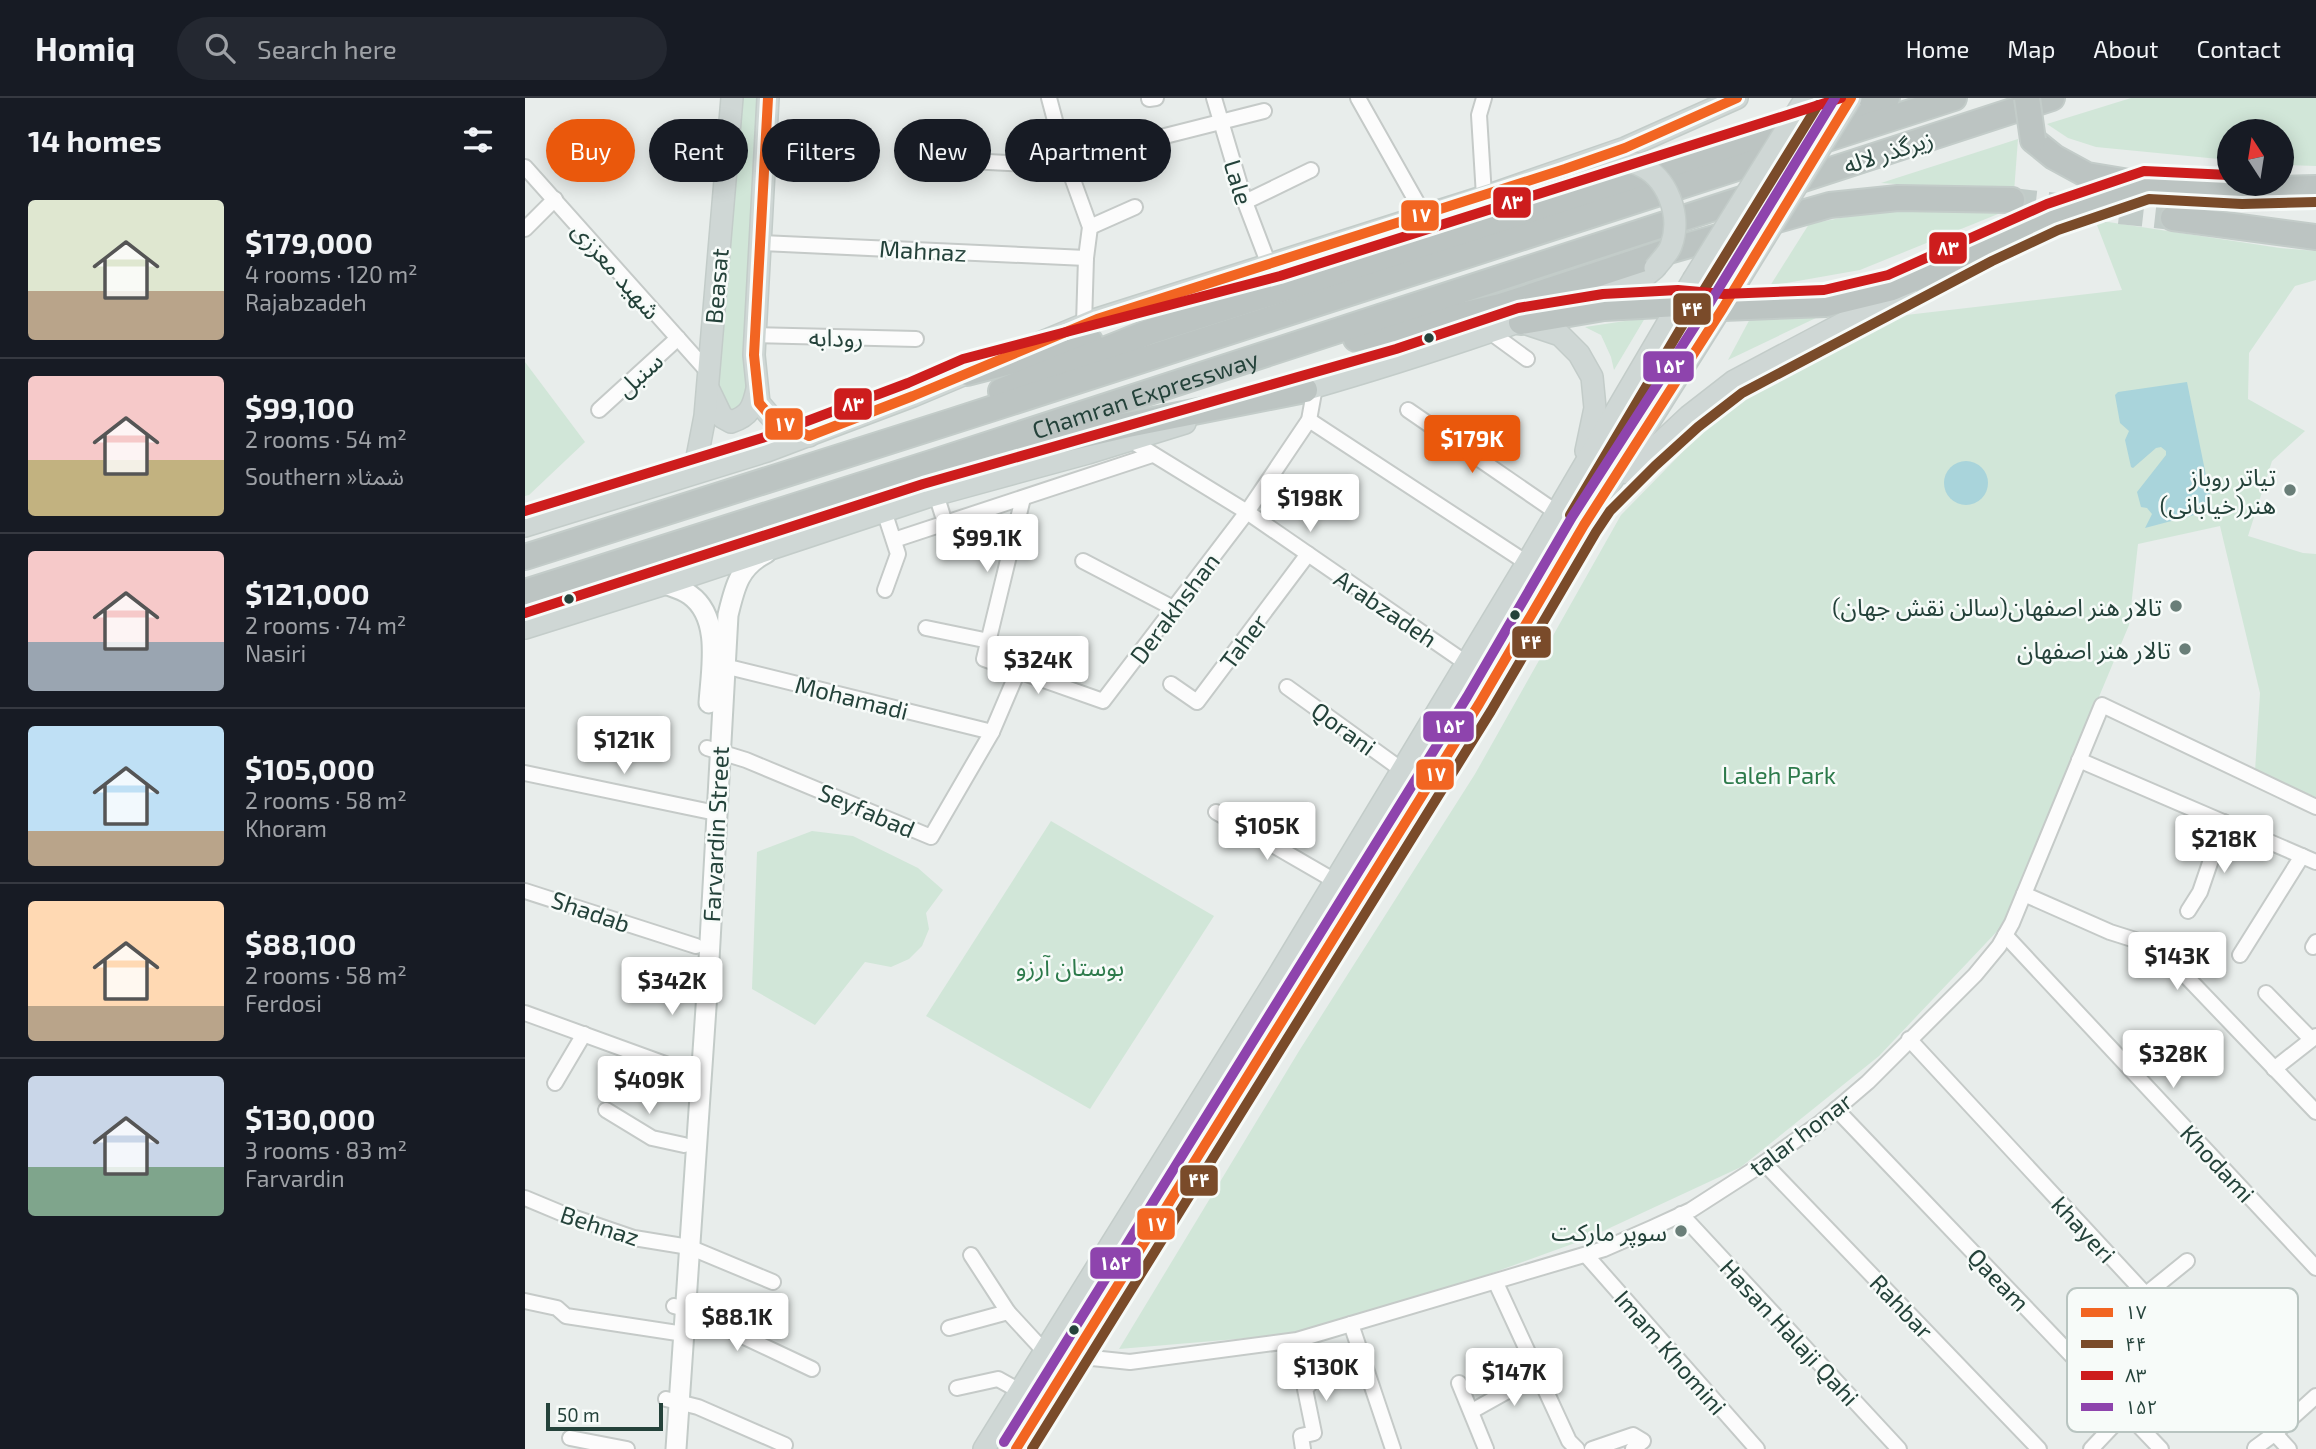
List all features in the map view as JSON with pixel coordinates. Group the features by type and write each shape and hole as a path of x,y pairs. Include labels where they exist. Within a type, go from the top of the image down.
{"highway":[{"path":"875,444 1016,384 1149,332 1887,98"},
{"name":"زیرگذر لاله","path":"1634,202 1954,98"},
{"path":"2027,98 2033,140 2054,157 2087,175 2147,185 2217,189"},
{"name":"زیرگذر لاله","path":"1645,230 2052,98"},
{"path":"1521,322 1604,308 1679,304 1723,308 1826,304 1892,288 2053,217 2147,185"},
{"path":"2294,189 2316,188"},
{"path":"2277,196 2316,203"},
{"path":"1195,377 1501,306 1665,251 1830,205 1898,198 2012,200"},
{"name":"Chamran Expressway","path":"525,557 1634,202"},
{"path":"2173,218 2316,237"},
{"name":"Chamran Expressway","path":"525,592 889,477 1645,230"},
{"path":"967,373 1284,289"},
{"path":"889,477 1310,401"}],"main road":[{"name":"Beasat","path":"694,473 705,416 731,98"},
{"name":"Beasat","path":"768,98 754,355 757,389 759,403 772,418 809,436"},
{"path":"984,1449 1315,914 1527,563 1693,280 1806,98"},
{"path":"1017,1449 1479,704 1599,502 1723,308 1851,98"},
{"path":"525,526 809,436 913,396 1084,324 1625,148 1724,101"},
{"path":"525,628 936,494 1130,440 1310,401 1490,332 1643,278 1670,249 1675,232 1675,212 1668,194 1654,175 1636,164 1610,161 1565,169"},
{"path":"1599,502 1689,416 1734,381 1986,248"},
{"path":"1521,322 1560,335 1579,354 1592,377 1595,408 1581,471"},
{"path":"708,380 722,416 731,422 752,411 757,389"},
{"name":"Farvardin Street","path":"683,1246 708,978 710,812 718,664 728,615 740,577 752,560 790,541"},
{"name":"Farvardin Street","path":"665,584 691,596 700,606 709,624 718,664"},
{"name":"Farvardin Street","path":"675,1449 673,1401 683,1246 684,1145 696,946 710,812"},
{"path":"1253,1069 1246,1072 1240,1069 1237,1059 1318,927 1315,914"},
{"path":"1140,1249 1145,1226 1221,1104 1218,1094 1205,1094"},
{"name":"Farvardin Street","path":"662,1449 673,1401"}],"street":[{"path":"1049,98 1055,119"},
{"name":"Lale","path":"1214,98 1245,202 1269,265"},
{"path":"1357,98 1424,215"},
{"path":"1484,98 1479,115 1484,196"},
{"path":"1171,134 1264,111"},
{"name":"شهید معززی","path":"525,167 678,338 708,380"},
{"path":"1245,202 1311,170"},
{"path":"1075,182 1090,227 1084,324"},
{"path":"525,229 555,200"},
{"path":"1090,227 1135,207"},
{"name":"Mahnaz","path":"760,243 1086,258"},
{"path":"1490,332 1527,359"},
{"name":"رودابه","path":"755,335 916,339"},
{"name":"سنبل","path":"599,410 678,338"},
{"path":"1310,401 1527,563"},
{"name":"Derakhshan","path":"1018,671 1103,701 1247,512 1310,401"},
{"path":"1408,410 1556,512"},
{"name":"Arabzadeh","path":"1130,440 1247,512 1466,663"},
{"path":"894,540 1152,455"},
{"path":"936,494 945,523"},
{"path":"1018,671 984,659 1023,498"},
{"path":"884,510 898,554 885,590"},
{"name":"Taher","path":"1171,684 1197,702 1308,554"},
{"path":"1083,561 1173,608"},
{"path":"926,628 989,641"},
{"name":"Mohamadi","path":"718,664 992,732"},
{"name":"Seyfabad","path":"713,750 746,760 931,837 992,732 1018,671"},
{"name":"Qorani","path":"1287,687 1402,770"},
{"name":"talar honar","path":"1073,1356 1130,1362 1297,1340 1604,1250 1681,1214 1764,1163 1868,1082 1975,975 2005,935 2102,705 2316,807"},
{"path":"2079,760 2309,859 2240,955"},
{"path":"525,773 710,812"},
{"path":"1216,812 1335,881"},
{"path":"2188,911 2200,892 2224,822"},
{"name":"Shadab","path":"525,891 696,946"},
{"path":"2024,894 2110,932 2151,945 2182,972 2316,1112"},
{"name":"Khodami","path":"2005,935 2316,1268"},
{"path":"2266,993 2314,1037 2274,1069"},
{"path":"525,1013 689,1073"},
{"path":"555,1083 584,1034"},
{"name":"khayeri","path":"1909,1040 2139,1288"},
{"name":"Qaeam","path":"1836,1109 2067,1350"},
{"path":"605,1110 652,1138 684,1145"},
{"name":"Rahbar","path":"1764,1163 2039,1449"},
{"name":"Behnaz","path":"525,1198 634,1238 683,1246 773,1282"},
{"name":"Hasan Halaji Qahi","path":"1681,1214 1899,1449"},
{"path":"971,1255 1008,1312 1044,1351"},
{"name":"Imam Khomini","path":"1586,1255 1757,1449"},
{"path":"2154,1288 2187,1261"},
{"path":"1496,1283 1569,1441 1577,1449"},
{"path":"525,1301 557,1308 566,1316 678,1333"},
{"path":"680,1307 812,1369"},
{"path":"949,1328 1008,1312"},
{"path":"1352,1324 1393,1449"},
{"path":"1303,1449 1301,1436 1314,1433 1304,1389 1311,1382 1304,1358"},
{"path":"1472,1411 1538,1374"},
{"path":"957,1388 998,1379 1020,1391"},
{"path":"1459,1383 1486,1449"},
{"path":"2298,1412 2316,1396"},
{"path":"673,1401 698,1406 786,1445"},
{"path":"2091,1449 2107,1432"},
{"name":"Qaeam","path":"2145,1432 2161,1449"},
{"path":"2255,1448 2274,1434"},
{"name":"khayeri","path":"2274,1434 2289,1449"},
{"path":"1592,1449 1633,1435 1643,1441 1633,1449"},
{"path":"570,1438 627,1449"}],"green space":[{"path":"740,98 758,98 746,403 738,411 729,412 717,394 733,182 748,182 748,119 738,119"},
{"path":"2131,98 2316,98 2316,166 2294,165 2294,119 2217,119 2217,159 2096,147 2068,138 2047,124"},
{"path":"2018,139 2014,192 1881,183"},
{"path":"1877,211 2003,212 1860,270 1770,286 1809,224"},
{"name":"Laleh Park","path":"2095,220 2316,251 2316,280 2295,286 2249,353 2248,399 2305,431 2272,461 2248,536 2303,553 2316,554 2316,797 2255,771 2260,693 2220,526 2138,544 2129,625 2004,924 1879,1056 1741,1167 1586,1239 1451,1288 1294,1334 1119,1349 1299,1051 1475,774 1621,515 1750,383 1880,318 2122,290"},
{"path":"1752,315 1818,317 1728,360"},
{"path":"1645,318 1614,370 1601,335 1585,327"},
{"path":"525,362 585,442 525,496"},
{"name":"بوستان آرزو","path":"1051,821 1214,916 1090,1109 926,1016"},
{"path":"812,831 853,836 918,868 943,890 926,913 929,929 922,946 909,959 891,967 865,962 815,1025 752,989 757,852"}],"water":[{"path":"2187,382 2213,510 2145,528 2152,514 2147,508 2141,507 2137,492 2166,455 2166,451 2161,447 2156,448 2131,467 2125,440 2129,431 2120,423 2115,395 2118,392"},
{"path":"1966,461 1981,468 1988,483 1981,498 1966,505 1951,498 1944,483 1951,468"}],"tunnel":[{"path":"2012,200 2173,218"}],"transit line":[{"name":"۱۷","path":"768,98 754,355 759,403 772,418 809,436 1097,319 1565,169 1625,148 1737,98"},
{"name":"۱۵۲","path":"1004,1442 1467,697 1572,517 1711,301 1835,98"},
{"name":"۸۳","path":"525,511 762,438 908,383 963,359 1280,276 1841,98"},
{"name":"۱۷","path":"1016,1449 1479,704 1584,525 1723,308 1851,98"},
{"name":"۴۴","path":"1570,515 1818,105"},
{"name":"۸۳","path":"525,613 923,484 1396,349 1518,308 1603,294 1678,290 1723,294 1824,290 1888,275 2047,204 2144,171 2217,174"},
{"name":"۴۴","path":"1032,1449 1491,711 1596,532 1610,511 1655,466 1698,427 1742,393 1992,261 2058,230 2149,199 2242,204 2316,202"}],"place":[{"name":"تیاتر روباز هنر(خیابانی)","path":"2290,490"},
{"name":"تالار هنر اصفهان(سالن نقش جهان)","path":"2176,606"},
{"name":"تالار هنر اصفهان","path":"2185,649"},
{"name":"سوپر مارکت","path":"1681,1231"}]}
